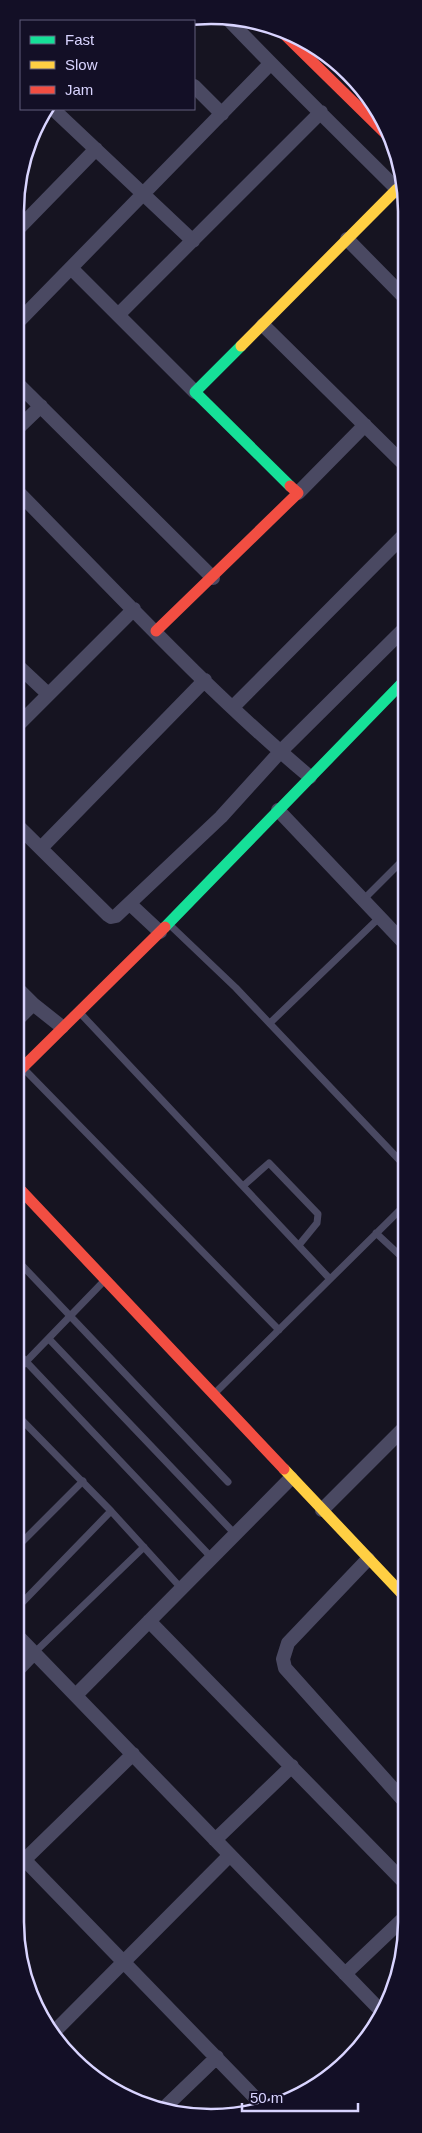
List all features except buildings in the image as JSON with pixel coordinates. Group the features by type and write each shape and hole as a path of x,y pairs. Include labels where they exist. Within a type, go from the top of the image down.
{"main road":[{"path":"292,42 379,128"},
{"path":"156,631 213,578 298,493 195,392 347,239 398,197"},
{"path":"24,1065 164,928 310,777 398,690"},
{"path":"24,1192 398,1590"}],"street":[{"path":"233,25 270,64 321,112 397,189"},
{"path":"24,315 270,64"},
{"path":"195,87 222,114"},
{"path":"54,110 192,241"},
{"path":"118,315 321,112"},
{"path":"24,223 96,149"},
{"path":"347,239 398,291"},
{"path":"71,268 195,392"},
{"path":"263,324 398,458"},
{"path":"24,390 213,578"},
{"path":"24,422 41,406"},
{"path":"298,493 364,425"},
{"path":"24,498 205,680 280,752 310,777"},
{"path":"233,707 398,542"},
{"path":"24,718 134,609"},
{"path":"24,832 111,917 116,916 222,817 280,752 398,635"},
{"path":"24,672 48,694"},
{"path":"41,848 205,680"},
{"path":"278,810 398,936"},
{"path":"130,904 164,928"},
{"path":"24,996 62,1027"},
{"path":"24,1012 32,1004"},
{"path":"322,1510 398,1434"},
{"path":"76,1695 291,1478"},
{"path":"368,1560 288,1643 283,1660 285,1668 398,1793"},
{"path":"149,1621 398,1877"},
{"path":"24,1642 378,2007"},
{"path":"24,1664 34,1653"},
{"path":"24,1854 132,1754"},
{"path":"216,1840 292,1766"},
{"path":"57,2029 230,1855"},
{"path":"24,1866 123,1961 260,2103"},
{"path":"345,1974 398,1924"},
{"path":"168,2104 217,2057"}],"lane":[{"path":"363,900 398,865"},
{"path":"270,1023 380,917"},
{"path":"164,928 270,1023 398,1159"},
{"path":"78,1011 330,1279"},
{"path":"24,1075 279,1330"},
{"path":"243,1186 269,1163 318,1214 317,1223 299,1245"},
{"path":"214,1394 398,1212"},
{"path":"376,1233 398,1254"},
{"path":"24,1267 228,1482"},
{"path":"106,1279 26,1362 211,1557"},
{"path":"49,1339 235,1534"},
{"path":"24,1421 83,1481 181,1588"},
{"path":"24,1538 83,1481"},
{"path":"24,1601 111,1511"},
{"path":"34,1653 144,1547"}],"traffic: fast":[{"path":"241,346 195,392 290,486"},
{"path":"165,927 398,687"}],"traffic: slow":[{"path":"241,346 397,189"},
{"path":"284,1469 398,1590"}],"traffic: jam":[{"path":"293,42 378,126"},
{"path":"156,631 298,493 290,486"},
{"path":"24,1066 165,927"},
{"path":"24,1193 284,1469"}]}
